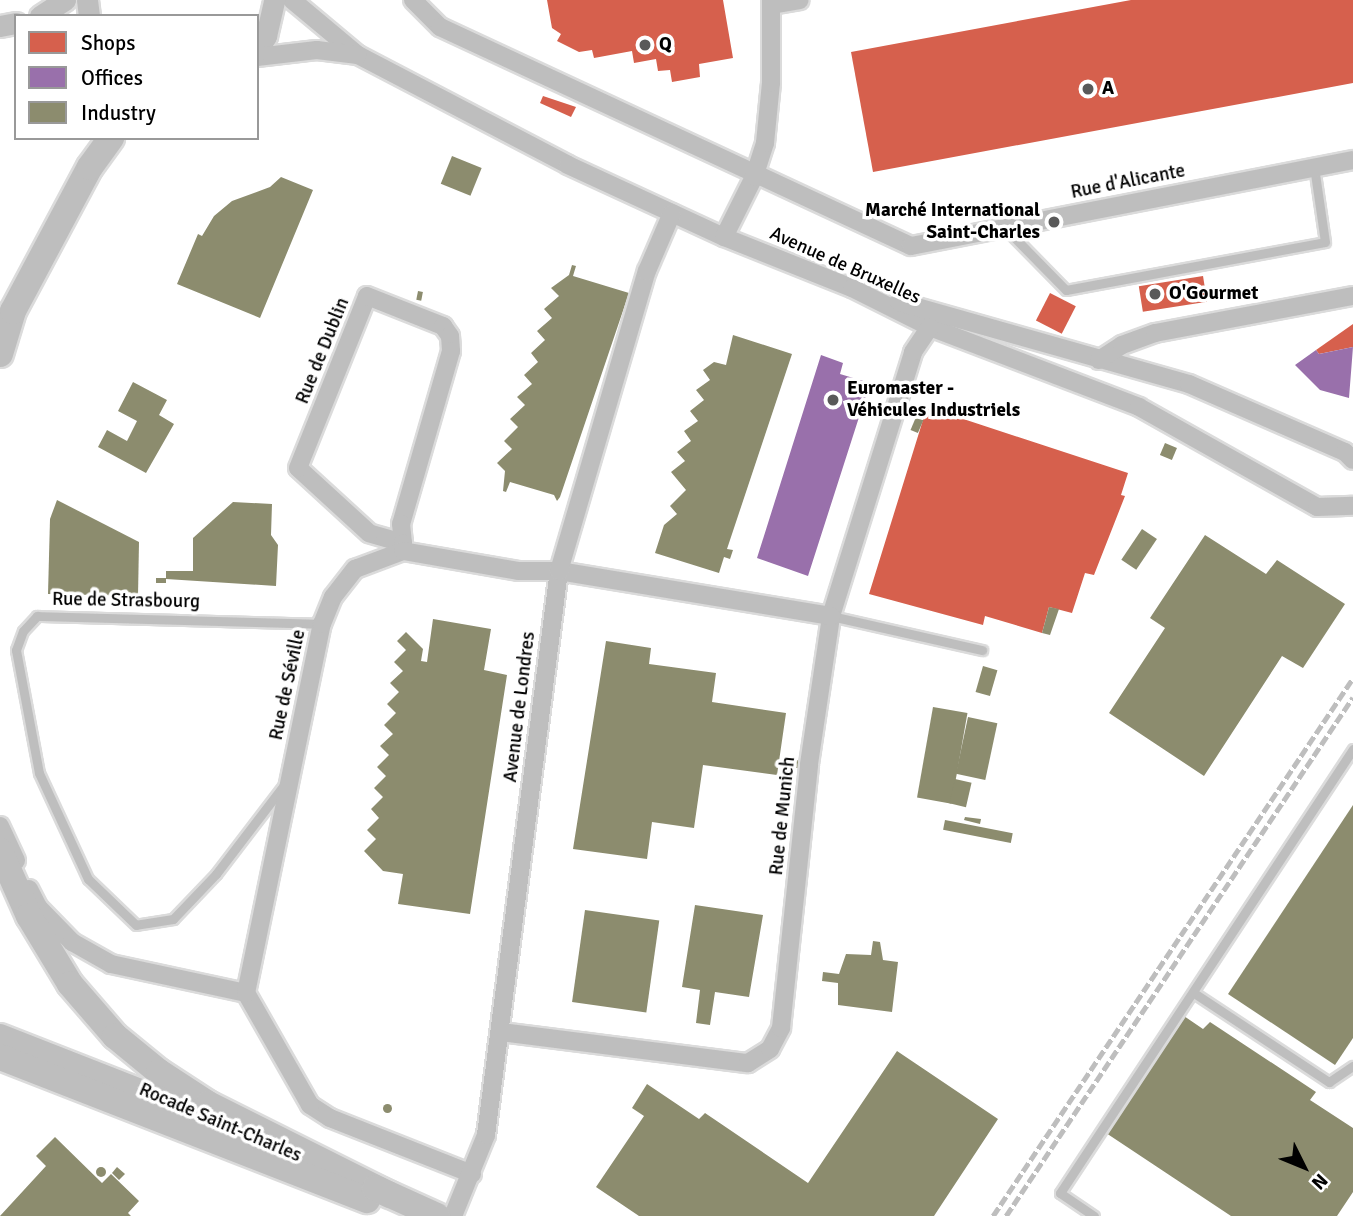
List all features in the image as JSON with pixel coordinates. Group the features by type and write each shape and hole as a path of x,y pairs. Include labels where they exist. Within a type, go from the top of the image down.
{"main road":[{"path":"0,354 13,311 90,167 110,140"},
{"path":"0,851 29,916 70,984 116,1036 159,1072 208,1104 390,1195"},
{"name":"Rocade Saint-Charles","path":"0,1037 73,1062 441,1215"},
{"name":"Rocade Saint-Charles","path":"0,1057 405,1216"}],"street":[{"path":"43,14 65,0"},
{"path":"259,48 266,36 274,0"},
{"name":"Avenue de Bruxelles","path":"292,0 358,55 568,165 724,237 852,288 930,327 1139,407 1317,507"},
{"path":"413,0 440,27 754,177"},
{"path":"724,237 754,177 765,143 771,83 771,3 800,0"},
{"name":"Avenue de Bruxelles","path":"259,57 317,50 358,55"},
{"name":"Rue d'Alicante","path":"754,177 911,246 1353,160"},
{"name":"Avenue de Londres","path":"441,1215 472,1174 486,1135 559,571 647,271 672,213"},
{"path":"852,288 1189,384 1345,452 1353,460"},
{"name":"Rue de Dublin","path":"367,296 443,326 450,336 451,351 401,524 403,547 369,533 298,468 367,296"},
{"path":"1098,360 1122,345 1155,333 1353,296"},
{"name":"Rue de Munich","path":"501,1032 748,1063 770,1049 781,1028 809,764 831,616 913,352 930,327"},
{"path":"1317,507 1353,506"},
{"path":"403,547 519,571 559,571 831,616"},
{"name":"Rue de Séville","path":"246,993 322,624 333,597 355,569 403,547"},
{"path":"0,826 38,907 72,942 111,964 246,993 310,1105 330,1118 472,1174"}],"lane":[{"path":"1005,228 1066,290 1325,242 1314,167"},
{"path":"1317,507 1353,514"},
{"path":"831,616 982,650"},
{"name":"Rue de Strasbourg","path":"290,777 216,874 173,919 136,925 88,879 39,773 16,650 23,631 37,617 322,624"},
{"path":"1094,1216 1059,1193 1194,993 1353,749"},
{"path":"1194,993 1329,1082 1353,1066"}],"building: Shops":[{"name":"Q","path":"547,0 723,0 733,58 699,64 700,77 672,82 670,70 658,71 656,59 634,63 632,51 594,58 592,50 579,52 557,41 561,34 552,28"},
{"name":"A","path":"1131,0 1353,0 1353,83 873,172 851,52"},
{"path":"543,96 576,107 571,117 540,103"},
{"path":"1203,276 1207,302 1143,312 1139,286"},
{"path":"1050,293 1076,306 1062,334 1036,321"},
{"path":"1353,324 1353,347 1319,354 1316,350"},
{"path":"927,407 1128,473 1121,495 1125,496 1094,575 1085,573 1072,613 1049,607 1042,633 985,616 983,625 869,594"}],"building: Offices":[{"path":"1353,347 1349,398 1320,390 1295,365 1316,350 1319,354"},
{"path":"821,355 843,363 840,374 870,383 808,576 757,558"}],"building: Industry":[{"path":"452,156 482,168 470,196 441,184"},
{"path":"281,177 313,190 260,318 177,284 198,234 202,236 214,216 232,201 270,187"},
{"path":"572,265 576,266 573,276 629,293 557,501 554,495 510,482 506,492 503,491 505,471 497,463 512,449 504,441 518,427 510,419 525,405 517,397 532,384 524,375 538,362 531,353 545,340 537,331 552,318 544,309 559,296 551,288 569,275"},
{"path":"418,291 423,292 421,301 416,300"},
{"path":"733,335 792,354 727,549 733,550 730,559 724,557 719,573 655,553 664,525 677,514 670,506 686,490 671,472 685,461 677,452 691,441 684,431 698,421 690,411 704,400 696,390 710,380 703,370 714,362 726,365"},
{"path":"133,382 167,400 159,415 174,424 146,473 98,447 107,430 127,441 137,421 118,411"},
{"path":"916,417 923,420 918,433 911,430"},
{"path":"1165,443 1177,448 1172,460 1160,455"},
{"path":"57,500 139,542 138,596 48,594 50,519"},
{"path":"233,502 272,504 271,535 278,545 276,586 166,579 166,571 193,571 193,538"},
{"path":"1142,529 1157,539 1136,570 1121,560"},
{"path":"1205,535 1266,574 1277,560 1345,604 1303,668 1282,656 1204,776 1109,713 1165,628 1150,618"},
{"path":"156,578 166,578 166,583 156,583"},
{"path":"1049,607 1059,609 1050,635 1042,633"},
{"path":"433,619 491,629 484,670 507,675 470,914 398,904 403,874 383,871 364,851 376,839 367,830 379,818 371,809 383,797 374,788 386,776 377,767 389,755 380,746 393,734 384,725 396,713 387,704 399,692 390,683 403,671 394,662 406,650 397,641 406,632 423,649 421,661 427,662"},
{"path":"606,641 651,648 649,664 716,673 712,702 786,713 777,775 703,765 694,828 652,822 647,859 573,849"},
{"path":"983,666 997,670 990,696 976,692"},
{"path":"933,707 967,713 951,804 917,798"},
{"path":"968,717 997,723 985,780 956,774"},
{"path":"793,760 799,760 799,768 793,768"},
{"path":"955,779 972,783 966,807 949,803"},
{"path":"1353,805 1353,1038 1335,1065 1228,994"},
{"path":"965,817 981,819 980,824 964,820"},
{"path":"945,820 1013,833 1011,843 943,830"},
{"path":"695,905 763,915 749,997 715,992 710,1025 696,1023 700,990 682,987"},
{"path":"585,910 659,920 646,1013 572,1002"},
{"path":"873,941 880,942 883,960 898,962 892,1012 838,1005 838,983 822,981 823,972 839,974 846,954 871,955"},
{"path":"1181,1014 1203,1029 1210,1022 1316,1092 1310,1100 1353,1128 1353,1192 1337,1216 1231,1216 1103,1131"},
{"path":"897,1051 998,1119 934,1216 639,1216 596,1187 644,1116 632,1108 647,1084 699,1119 705,1113 808,1183"},
{"path":"387,1104 391,1108 387,1112 383,1108"},
{"path":"55,1137 102,1183 111,1174 139,1201 128,1213 131,1216 0,1216 46,1166 36,1156"},
{"path":"101,1167 105,1168 105,1176 101,1177 97,1176 96,1172 97,1168"},
{"path":"117,1167 125,1174 119,1180 112,1173"}],"railway":[{"path":"993,1216 1353,678"},
{"path":"1006,1216 1353,697"}],"place":[{"name":"Q","path":"645,45"},
{"name":"A","path":"1088,89"},
{"name":"Marché International Saint-Charles","path":"1054,222"},
{"name":"O'Gourmet","path":"1155,294"},
{"name":"Euromaster - Véhicules Industriels","path":"833,400"}]}
